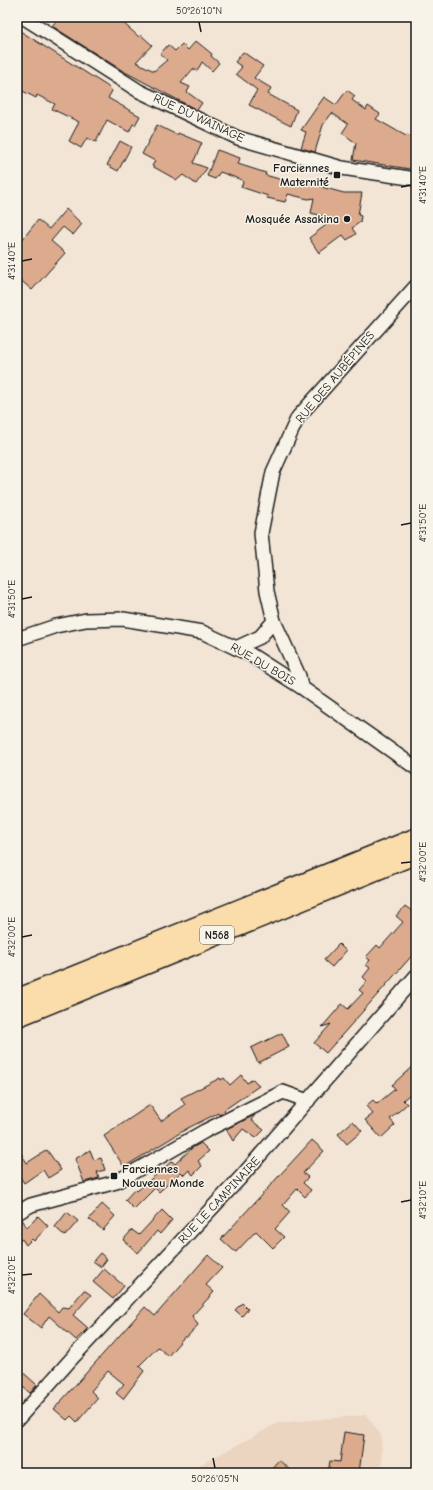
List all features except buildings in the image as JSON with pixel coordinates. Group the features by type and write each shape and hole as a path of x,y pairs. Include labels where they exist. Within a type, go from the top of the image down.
{"highway":[{"name":"N568","path":"24,997 416,838"},
{"name":"N568","path":"17,1016 416,854"}],"street":[{"name":"RUE DU WAINAGE","path":"26,18 139,91 238,138 342,168 416,179"},
{"name":"RUE DES AUBÉPINES","path":"301,687 299,676 274,621 267,591 261,533 272,472 298,417 363,343 416,286"},
{"name":"RUE DU BOIS","path":"17,638 56,626 86,620 123,619 202,632 251,655 301,687 416,768"},
{"path":"236,648 260,637 274,621"},
{"name":"RUE LE CAMPINAIRE","path":"17,1420 74,1356 241,1177 416,976"},
{"path":"17,1213 31,1205 116,1182 205,1131 282,1092 308,1101"}],"shaded area":[{"path":"366,1415 381,1435 382,1473 185,1473 278,1423"}],"place":[{"name":"Farciennes Maternité","path":"337,175"},
{"name":"Mosquée Assakina","path":"347,219"},
{"name":"Farciennes Nouveau Monde","path":"114,1176"}]}
